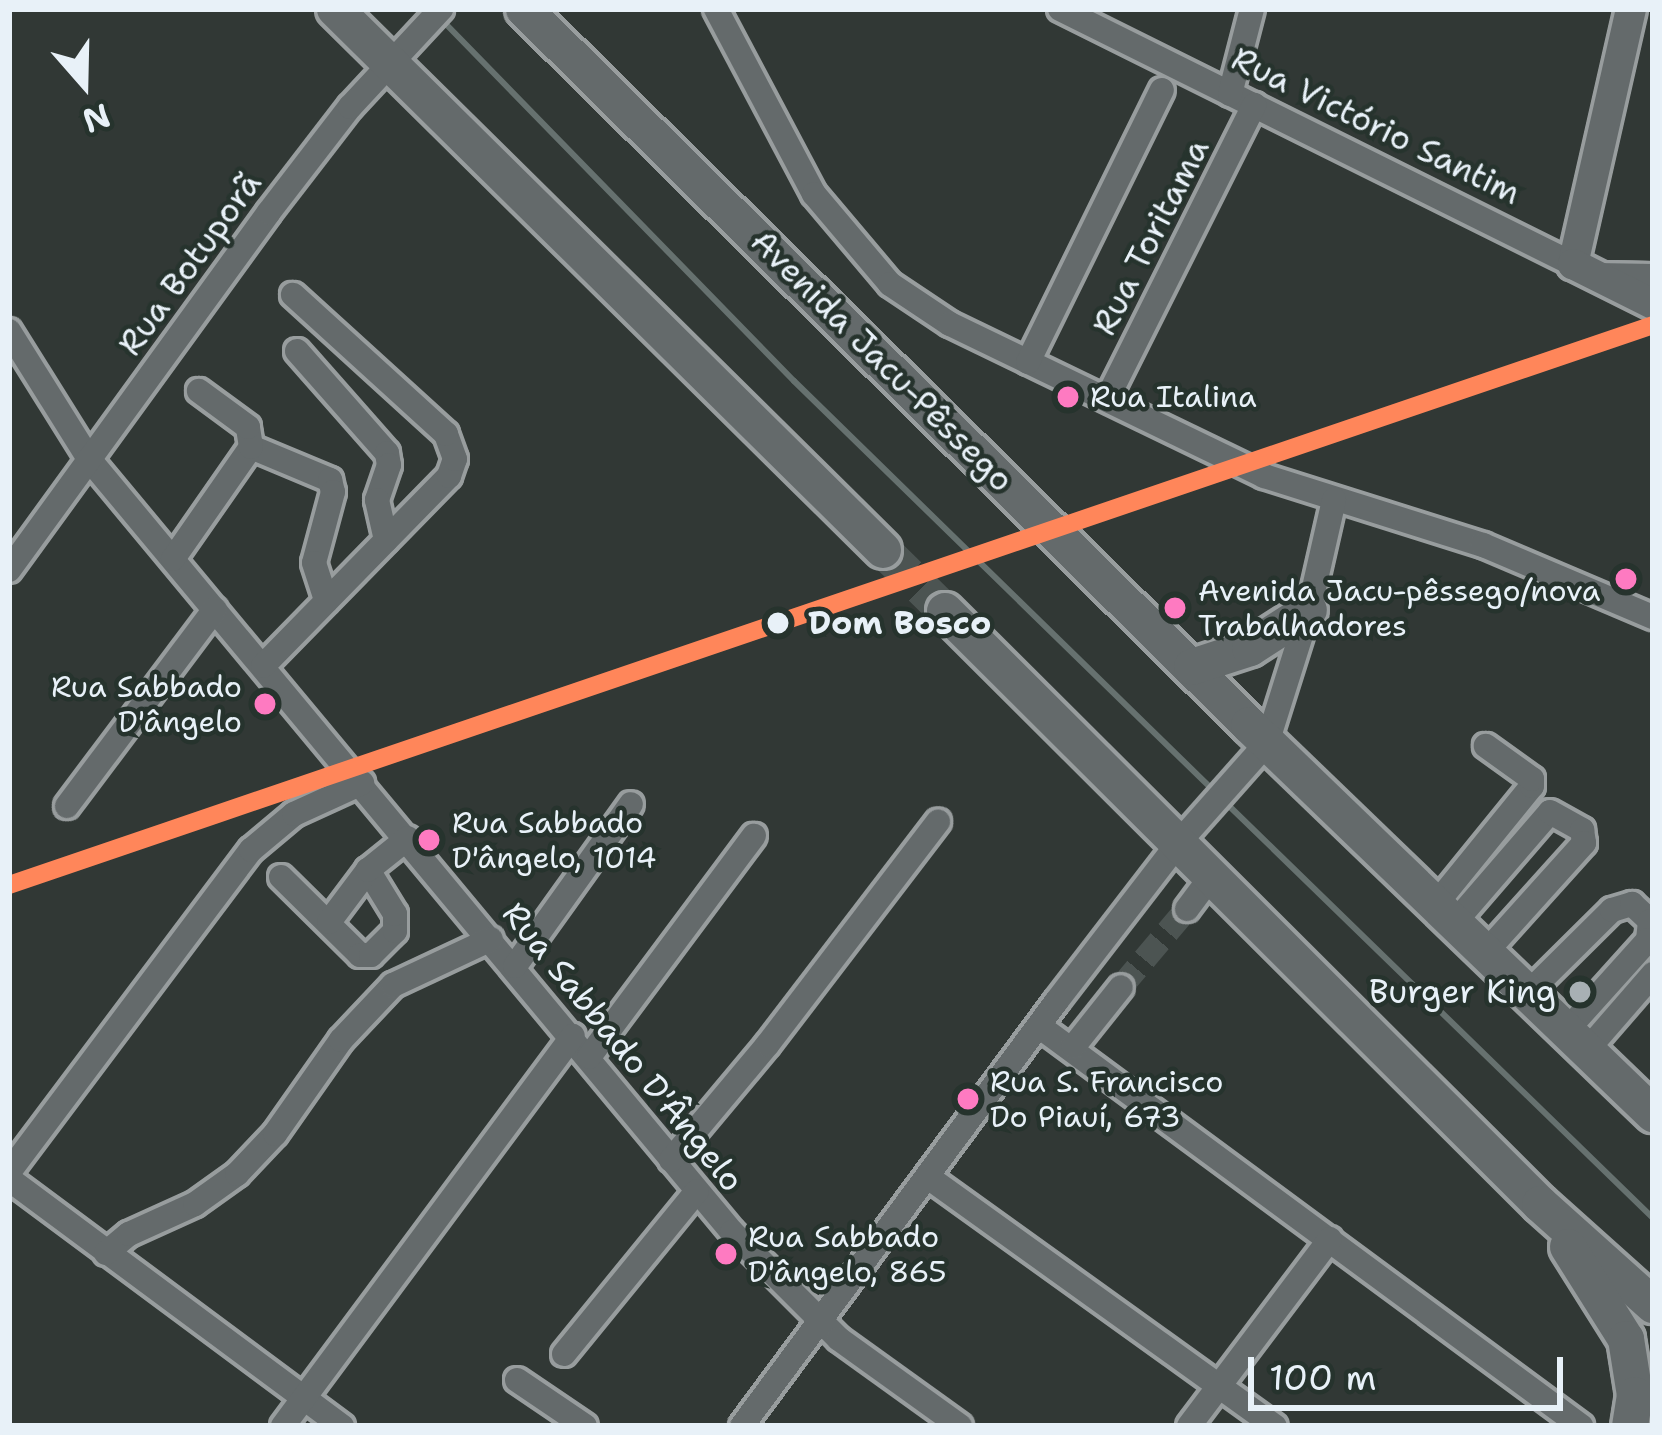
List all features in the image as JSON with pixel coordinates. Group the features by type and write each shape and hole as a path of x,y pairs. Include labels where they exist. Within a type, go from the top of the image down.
{"highway":[{"path":"335,9 883,550"},
{"name":"Avenida Jacu-Pêssego","path":"524,9 1192,667 1260,752 1446,913 1653,1114"},
{"path":"1192,667 1250,648 1309,610"},
{"path":"945,611 1189,830 1213,874 1540,1204 1653,1305"},
{"path":"1540,1204 1626,1339 1635,1395 1630,1426"}],"main road":[{"path":"1584,269 1631,9"},
{"name":"Rua Victório Santim","path":"1584,269 1653,304"}],"street":[{"name":"Rua Botuporã","path":"9,570 269,212 441,9"},
{"path":"716,9 814,194 859,254 890,284 950,324 1264,476 1483,544 1653,617"},
{"name":"Rua Victório Santim","path":"1060,9 1584,269 1653,276"},
{"path":"1230,94 1252,9"},
{"path":"1028,362 1162,90"},
{"name":"Rua Toritama","path":"1107,399 1254,105"},
{"path":"263,666 449,476 455,449 398,388 293,295"},
{"name":"Rua Sabbado D'Ângelo","path":"9,331 89,459 515,966 670,1160 820,1322 960,1426"},
{"path":"297,351 387,453 377,500 386,540"},
{"path":"173,559 251,447 248,427 199,391"},
{"path":"251,447 330,480 334,493 314,563 326,601"},
{"path":"742,1426 1189,830 1260,752 1309,610 1334,500"},
{"path":"67,806 215,608"},
{"path":"1446,913 1532,786 1532,779 1486,746"},
{"path":"342,1426 9,1176 251,850 294,814 362,783"},
{"path":"515,966 631,804"},
{"path":"1446,913 1546,815 1554,812 1582,830 1584,843 1486,952"},
{"path":"670,1160 768,1044 938,822"},
{"path":"590,1057 754,836"},
{"path":"328,922 368,870 408,838"},
{"path":"280,877 359,956 370,955 395,931 395,914 368,870"},
{"path":"1186,909 1213,874"},
{"path":"1528,993 1612,910 1632,904 1650,921 1648,940 1577,1040"},
{"path":"106,1252 129,1234 195,1204 237,1174 275,1134 341,1040 393,986 491,938"},
{"path":"1577,1040 1653,974"},
{"path":"1074,1046 1121,987"},
{"path":"1039,1026 1074,1046 1581,1426"},
{"path":"283,1426 573,1036"},
{"path":"928,1177 1275,1426"},
{"path":"564,1354 697,1191"},
{"path":"1189,1426 1330,1239"},
{"path":"517,1380 585,1426"}],"waterway":[{"path":"440,18 794,381 1216,793"},
{"path":"1225,802 1653,1218"}],"tunnel":[{"path":"883,550 945,611"},
{"path":"1121,987 1187,909"}],"transit line":[{"path":"9,885 1653,325"}],"place":[{"name":"Rua Italina","path":"1068,397"},
{"name":"Avenida Jacu-pêssego/nova Trabalhadores","path":"1175,608"},
{"name":"Dom Bosco","path":"778,623"},
{"name":"Rua Sabbado D'ângelo","path":"265,704"},
{"name":"Rua Sabbado D'ângelo, 1014","path":"429,840"},
{"name":"Burger King","path":"1580,992"},
{"name":"Rua S. Francisco Do Piauí, 673","path":"968,1099"},
{"name":"Rua Sabbado D'ângelo, 865","path":"726,1254"}]}
